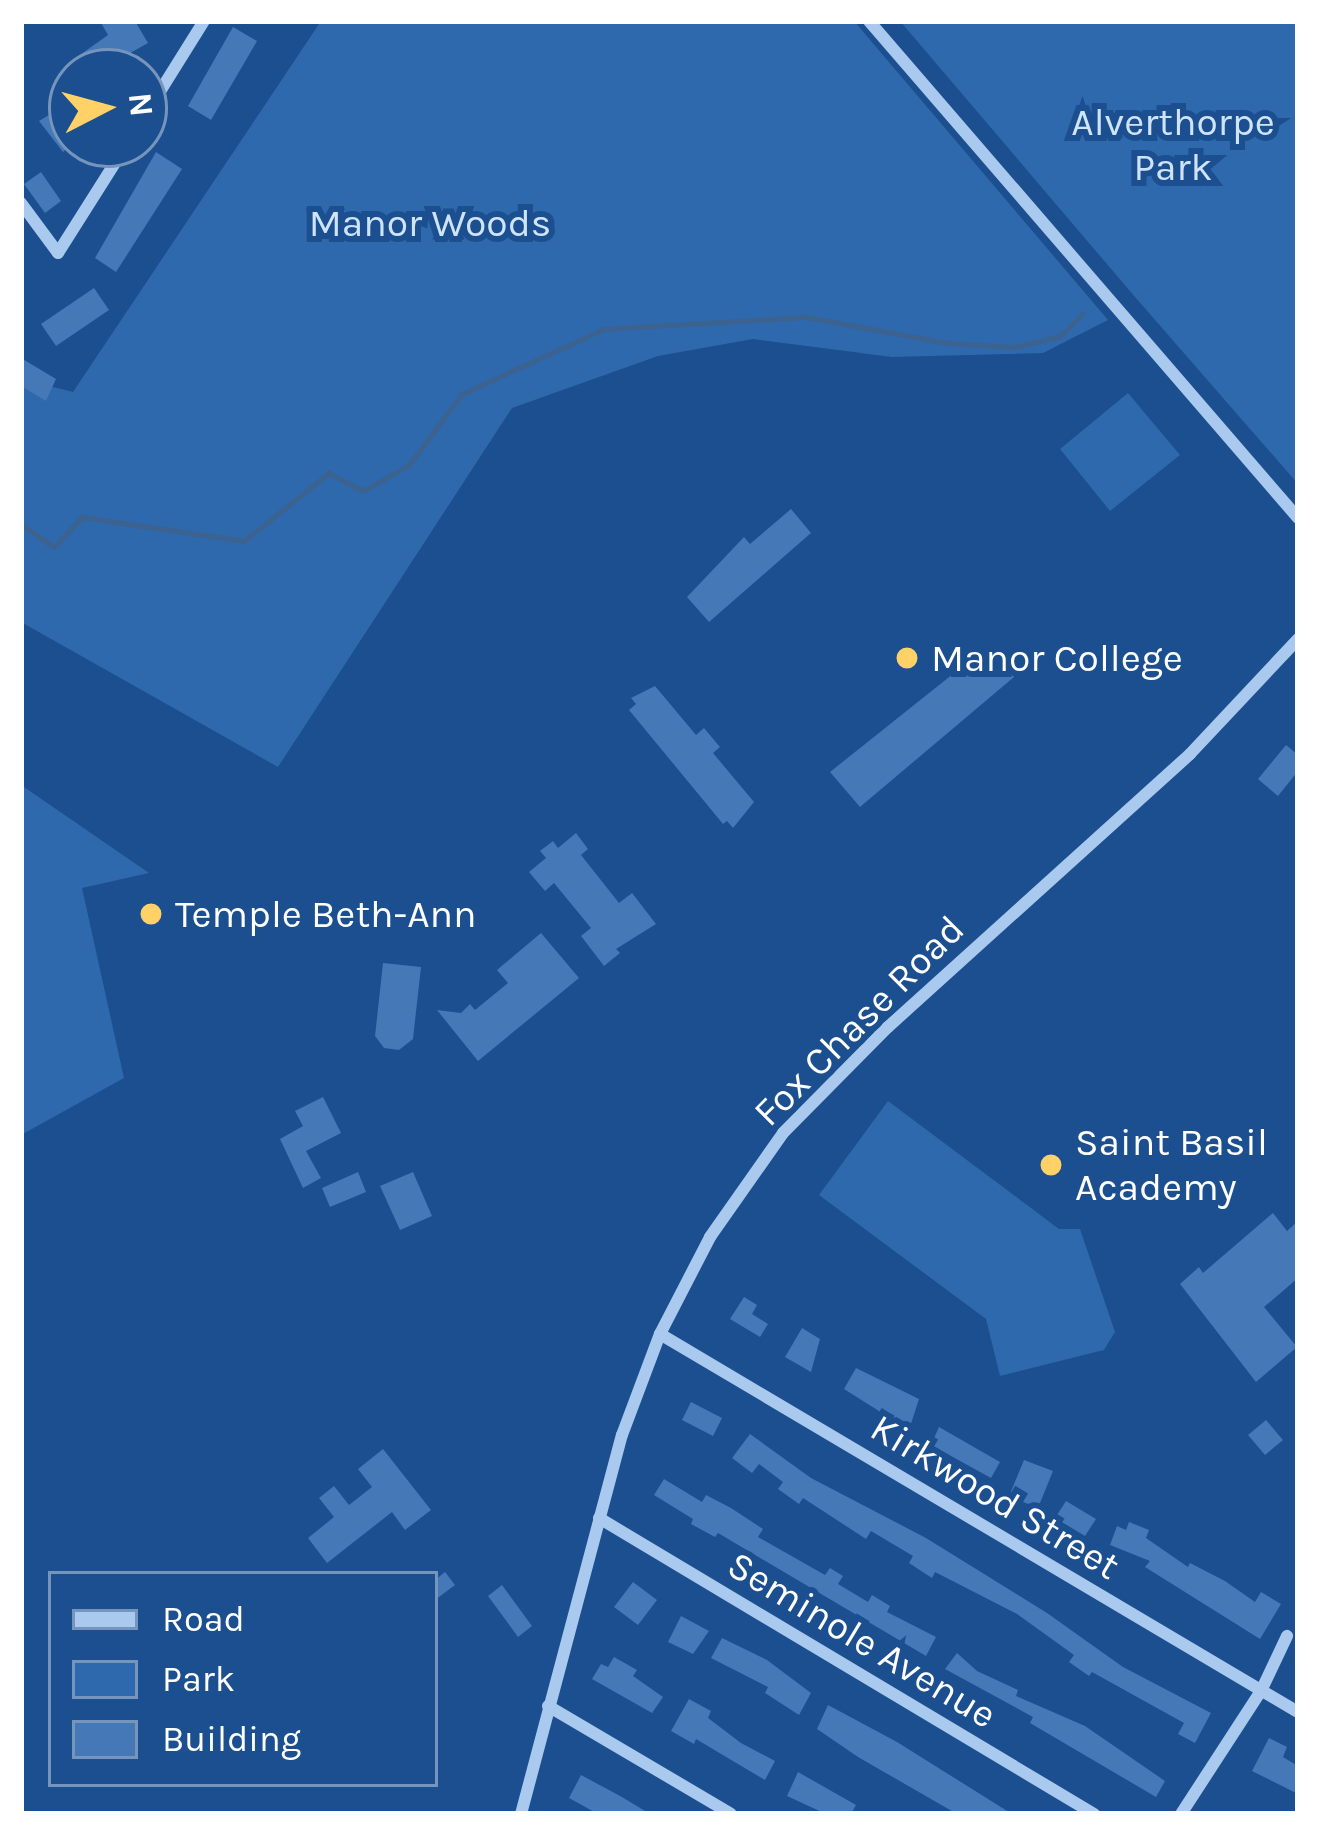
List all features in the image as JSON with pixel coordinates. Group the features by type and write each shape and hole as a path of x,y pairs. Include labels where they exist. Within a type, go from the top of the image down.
{"street":[{"path":"168,79 204,21"},
{"path":"869,21 1298,518"},
{"path":"21,203 58,254 112,168"},
{"name":"Fox Chase Road","path":"521,1814 622,1435 661,1334 710,1238 783,1133 913,1002 1190,754 1298,639"},
{"name":"Kirkwood Street","path":"661,1334 1298,1712"},
{"name":"Seminole Avenue","path":"599,1518 1094,1814"},
{"path":"1180,1814 1261,1691 1287,1636"},
{"path":"548,1706 730,1814"}],"green space":[{"name":"Manor Woods","path":"321,21 854,21 1108,320 1043,353 892,357 753,339 658,356 512,408 278,767 21,622 21,379 73,392"},
{"name":"Alverthorpe Park","path":"900,21 1298,21 1298,484 1129,290"},
{"path":"1128,393 1180,455 1110,511 1060,449"},
{"path":"21,785 149,873 82,888 124,1078 21,1135"},
{"path":"888,1101 1059,1229 1080,1229 1115,1332 1104,1350 1000,1376 986,1319 819,1195"}],"building":[{"path":"100,21 135,21 148,43 139,48 90,48 108,35"},
{"path":"233,27 257,41 211,120 188,106"},
{"path":"168,160 182,169 116,272 95,258 147,168 168,168"},
{"path":"41,172 61,201 45,213 24,184"},
{"path":"94,288 109,310 56,346 41,324"},
{"path":"21,358 56,379 46,401 21,386"},
{"path":"791,509 811,533 709,622 687,597 744,537 750,544"},
{"path":"988,646 1014,677 860,807 830,772"},
{"path":"655,686 696,735 704,728 720,747 713,753 754,802 733,828 727,821 723,824 629,710 636,704 631,698"},
{"path":"1286,745 1298,755 1298,771 1278,796 1258,779"},
{"path":"576,833 588,849 581,855 619,903 632,893 656,924 616,949 620,953 604,966 581,936 591,928 554,883 545,891 529,872 546,858 540,851 553,841 558,848"},
{"path":"541,933 579,978 478,1061 437,1010 461,1013 470,1004 475,1010 508,983 497,970"},
{"path":"383,963 421,967 413,1039 399,1050 384,1048 375,1036"},
{"path":"323,1097 341,1133 306,1151 321,1178 303,1188 280,1139 303,1126 295,1111"},
{"path":"358,1172 366,1192 330,1207 322,1188"},
{"path":"413,1172 432,1216 400,1230 380,1186"},
{"path":"1273,1213 1287,1231 1298,1221 1298,1278 1264,1307 1297,1347 1256,1382 1180,1284 1199,1267 1203,1273"},
{"path":"744,1297 757,1305 752,1314 768,1324 760,1337 730,1319"},
{"path":"802,1328 820,1339 811,1372 785,1357"},
{"path":"856,1368 919,1399 909,1430 844,1389"},
{"path":"691,1402 722,1418 713,1436 682,1420"},
{"path":"1266,1420 1283,1440 1265,1455 1248,1435"},
{"path":"939,1427 1000,1462 991,1478 931,1445"},
{"path":"750,1434 811,1478 926,1538 1047,1613 1123,1667 1211,1713 1195,1743 1178,1734 1184,1723 1092,1672 1089,1676 1069,1662 1074,1655 1017,1614 935,1572 932,1578 909,1563 913,1556 871,1531 866,1539 803,1498 799,1504 778,1489 783,1482 759,1464 752,1473 732,1458"},
{"path":"383,1449 431,1510 405,1530 392,1512 327,1563 308,1538 334,1517 319,1498 334,1486 349,1505 372,1487 358,1469"},
{"path":"1024,1460 1053,1471 1038,1508 1009,1496"},
{"path":"664,1479 702,1502 706,1495 731,1508 763,1529 758,1537 825,1575 830,1568 843,1576 838,1584 868,1602 872,1595 890,1606 887,1612 936,1637 926,1656 718,1533 715,1537 691,1524 693,1519 654,1495"},
{"path":"1066,1501 1096,1519 1085,1536 1055,1518"},
{"path":"1129,1522 1149,1530 1146,1538 1188,1567 1190,1563 1225,1581 1255,1602 1261,1592 1281,1604 1260,1639 1145,1567 1150,1561 1110,1545 1117,1526 1126,1530"},
{"path":"445,1572 455,1585 438,1598 438,1578"},
{"path":"633,1582 657,1600 638,1625 614,1607"},
{"path":"502,1585 532,1626 518,1637 488,1596"},
{"path":"681,1616 709,1631 693,1654 668,1642"},
{"path":"722,1638 767,1660 811,1693 799,1715 765,1693 768,1687 711,1658"},
{"path":"957,1653 977,1671 1018,1690 1016,1696 1085,1726 1165,1781 1156,1797 1030,1723 1033,1717 945,1669"},
{"path":"614,1657 637,1670 633,1676 663,1697 652,1713 592,1679 601,1664 608,1667"},
{"path":"689,1699 711,1711 708,1718 741,1743 775,1761 765,1780 696,1739 694,1744 671,1731"},
{"path":"828,1705 1012,1814 957,1814 858,1757 817,1729"},
{"path":"1269,1738 1287,1747 1283,1757 1298,1766 1298,1794 1252,1771"},
{"path":"798,1772 856,1805 851,1814 826,1814 787,1796"},
{"path":"581,1775 650,1814 598,1814 569,1798"}],"waterway":[{"path":"21,524 54,547 82,517 244,541 329,473 363,491 409,465 462,394 604,329 807,317 947,343 1015,347 1060,336 1082,314"}],"place":[{"name":"Manor College","path":"907,658"},
{"name":"Temple Beth-Ann","path":"151,914"},
{"name":"Saint Basil Academy","path":"1051,1165"}]}
